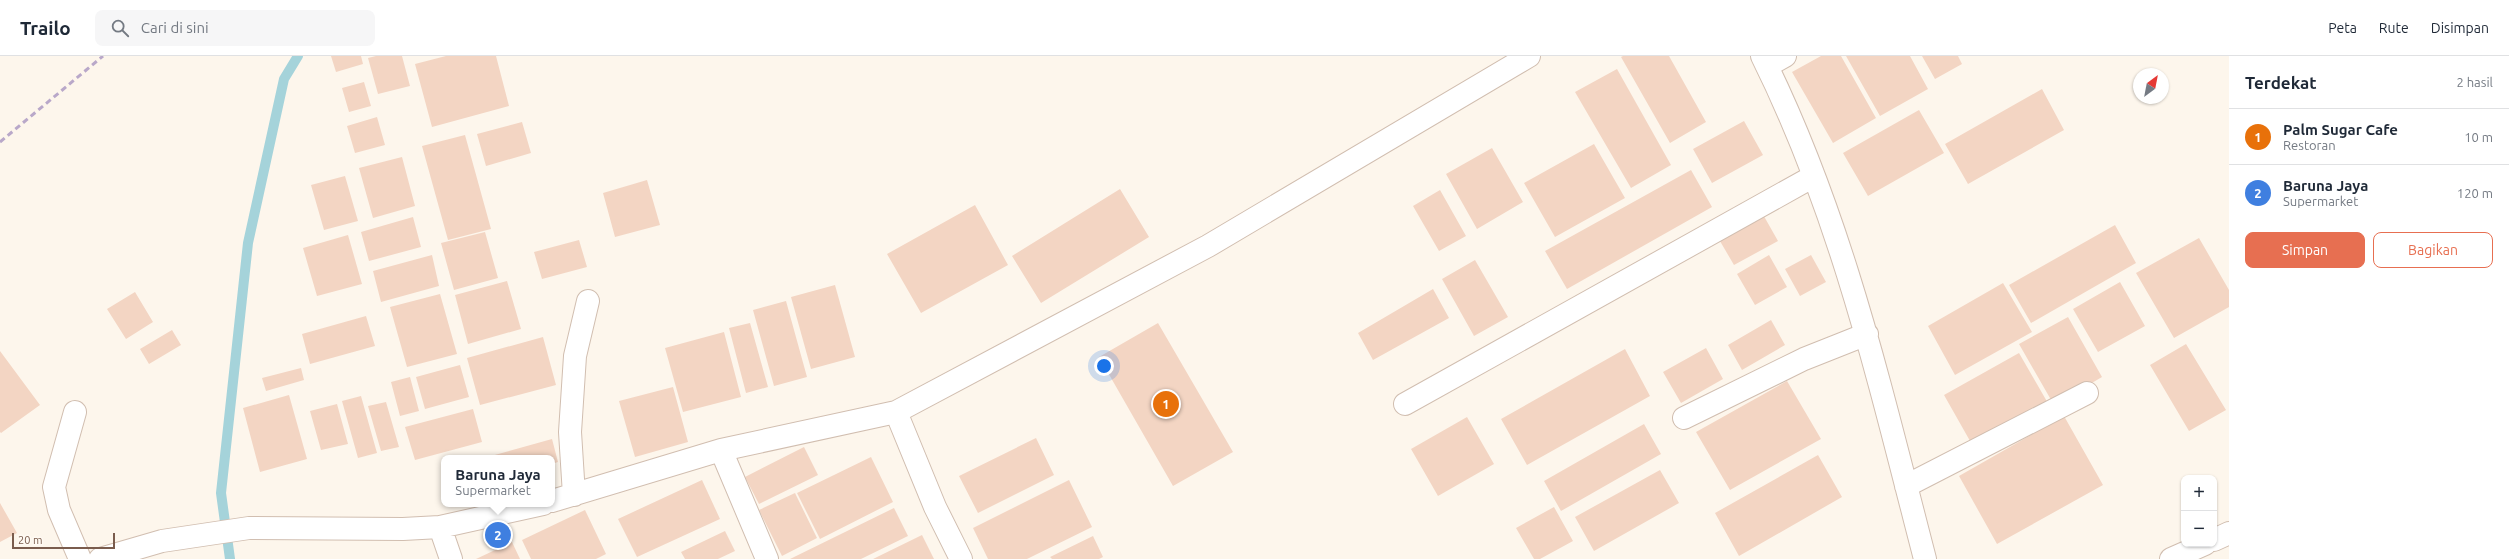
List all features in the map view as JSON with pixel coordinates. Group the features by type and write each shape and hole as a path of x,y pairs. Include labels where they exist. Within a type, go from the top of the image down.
{"street":[{"path":"555,500 721,450 896,412 1208,246 1529,56"},
{"path":"1772,59 1814,176 1827,204 1867,334 1925,559"},
{"path":"1405,404 1814,176"},
{"path":"574,494 570,432 575,356 588,301"},
{"path":"1684,418 1804,359 1867,334"},
{"path":"1906,486 2087,393"},
{"path":"75,412 54,487 58,510 80,559"},
{"path":"896,412 935,507 960,559"},
{"path":"721,450 767,559"},
{"path":"100,559 162,541 249,528 403,529 440,527 530,507"},
{"path":"440,527 451,559"},
{"path":"2217,539 2229,533"},
{"path":"2171,559 2198,547"}],"building":[{"path":"331,56 361,56 363,64 336,72"},
{"path":"376,56 402,56 410,86 378,94 368,58"},
{"path":"446,56 496,56 509,106 432,127 415,64"},
{"path":"1669,56 1706,122 1670,143 1621,57"},
{"path":"1821,56 1841,56 1876,118 1833,143 1792,72"},
{"path":"1846,56 1910,56 1928,89 1880,116"},
{"path":"1922,56 1958,56 1962,64 1935,79"},
{"path":"1617,69 1671,165 1631,188 1575,92"},
{"path":"364,82 371,106 349,112 342,88"},
{"path":"2042,89 2064,130 1968,184 1945,144"},
{"path":"1919,110 1944,153 1868,196 1843,153"},
{"path":"377,117 385,145 355,153 347,126"},
{"path":"1744,121 1763,155 1712,183 1693,149"},
{"path":"522,122 531,153 486,166 477,134"},
{"path":"465,135 491,229 448,240 422,146"},
{"path":"1594,144 1625,198 1555,237 1524,183"},
{"path":"1492,148 1523,202 1477,229 1446,174"},
{"path":"402,157 415,206 373,218 359,168"},
{"path":"1691,170 1712,207 1567,289 1545,251"},
{"path":"345,176 358,221 324,230 311,185"},
{"path":"647,180 660,225 615,237 603,193"},
{"path":"1120,189 1149,237 1041,303 1012,256"},
{"path":"1440,190 1466,236 1439,251 1413,206"},
{"path":"975,205 1008,265 921,313 887,254"},
{"path":"1761,211 1778,241 1734,265 1717,236"},
{"path":"413,217 421,247 369,261 361,232"},
{"path":"2115,225 2136,263 2031,323 2009,285"},
{"path":"485,232 498,278 454,290 441,243"},
{"path":"348,235 362,284 317,296 303,248"},
{"path":"2199,238 2229,290 2229,307 2174,338 2136,273"},
{"path":"579,240 587,267 542,279 534,252"},
{"path":"432,255 439,286 381,302 373,271"},
{"path":"1769,255 1787,287 1755,305 1737,274"},
{"path":"1811,255 1826,282 1800,296 1785,269"},
{"path":"1475,260 1508,317 1474,336 1442,279"},
{"path":"507,281 521,329 468,344 455,295"},
{"path":"2120,282 2145,326 2098,352 2073,309"},
{"path":"2003,283 2032,332 1955,375 1928,326"},
{"path":"835,285 855,357 811,369 791,297"},
{"path":"1433,289 1449,318 1373,360 1358,333"},
{"path":"135,292 153,322 126,339 107,309"},
{"path":"440,294 457,354 407,367 390,307"},
{"path":"786,301 807,377 774,386 753,310"},
{"path":"366,316 375,346 310,364 302,334"},
{"path":"2068,317 2102,377 2054,405 2019,344"},
{"path":"1771,320 1785,345 1742,370 1728,345"},
{"path":"750,323 768,387 746,393 729,328"},
{"path":"1158,323 1233,452 1173,486 1099,357"},
{"path":"172,330 181,345 149,364 140,349"},
{"path":"724,332 741,397 683,412 665,348"},
{"path":"543,337 556,385 480,405 467,358"},
{"path":"2186,344 2226,410 2189,431 2150,365"},
{"path":"1706,348 1723,379 1681,403 1663,372"},
{"path":"1625,349 1650,396 1527,465 1501,419"},
{"path":"0,351 40,405 1,433 0,432"},
{"path":"2019,353 2049,405 1974,448 1944,395"},
{"path":"460,365 469,397 425,409 416,377"},
{"path":"301,368 304,380 266,391 262,378"},
{"path":"410,377 419,411 400,416 391,382"},
{"path":"1787,381 1821,439 1730,490 1696,432"},
{"path":"673,387 688,442 635,457 619,401"},
{"path":"289,395 307,459 260,472 243,408"},
{"path":"361,396 377,453 358,458 342,401"},
{"path":"386,402 399,447 381,451 368,406"},
{"path":"337,404 348,444 321,450 310,411"},
{"path":"473,409 482,442 415,460 405,427"},
{"path":"2064,416 2103,485 1997,544 1959,476"},
{"path":"1467,417 1494,464 1438,496 1411,449"},
{"path":"1644,424 1661,454 1561,511 1544,481"},
{"path":"1036,438 1054,475 978,513 959,476"},
{"path":"552,439 558,462 555,463 555,455 495,455"},
{"path":"804,447 818,475 759,504 745,477"},
{"path":"1818,455 1842,497 1739,556 1715,513"},
{"path":"871,457 893,502 820,539 797,493"},
{"path":"1660,470 1679,503 1594,551 1575,517"},
{"path":"702,480 720,519 637,557 618,519"},
{"path":"1069,480 1092,527 1027,559 988,559 973,528"},
{"path":"795,493 817,538 782,556 759,510"},
{"path":"0,503 17,533 0,542"},
{"path":"1554,507 1573,541 1540,559 1534,559 1516,528"},
{"path":"894,508 908,536 861,559 790,559"},
{"path":"585,510 606,554 596,559 531,559 522,540"},
{"path":"725,531 735,551 718,559 685,559 681,552"},
{"path":"922,535 934,559 873,559"},
{"path":"1093,536 1103,557 1099,559 1052,559 1050,557"},
{"path":"512,542 520,559 476,559"}],"waterway":[{"path":"230,559 221,493 248,243 284,79 298,56"}],"railway":[{"path":"0,142 103,56"}],"place":[{"name":"Palm Sugar Cafe","path":"1166,404"},
{"name":"Baruna Jaya","path":"498,535"}]}
